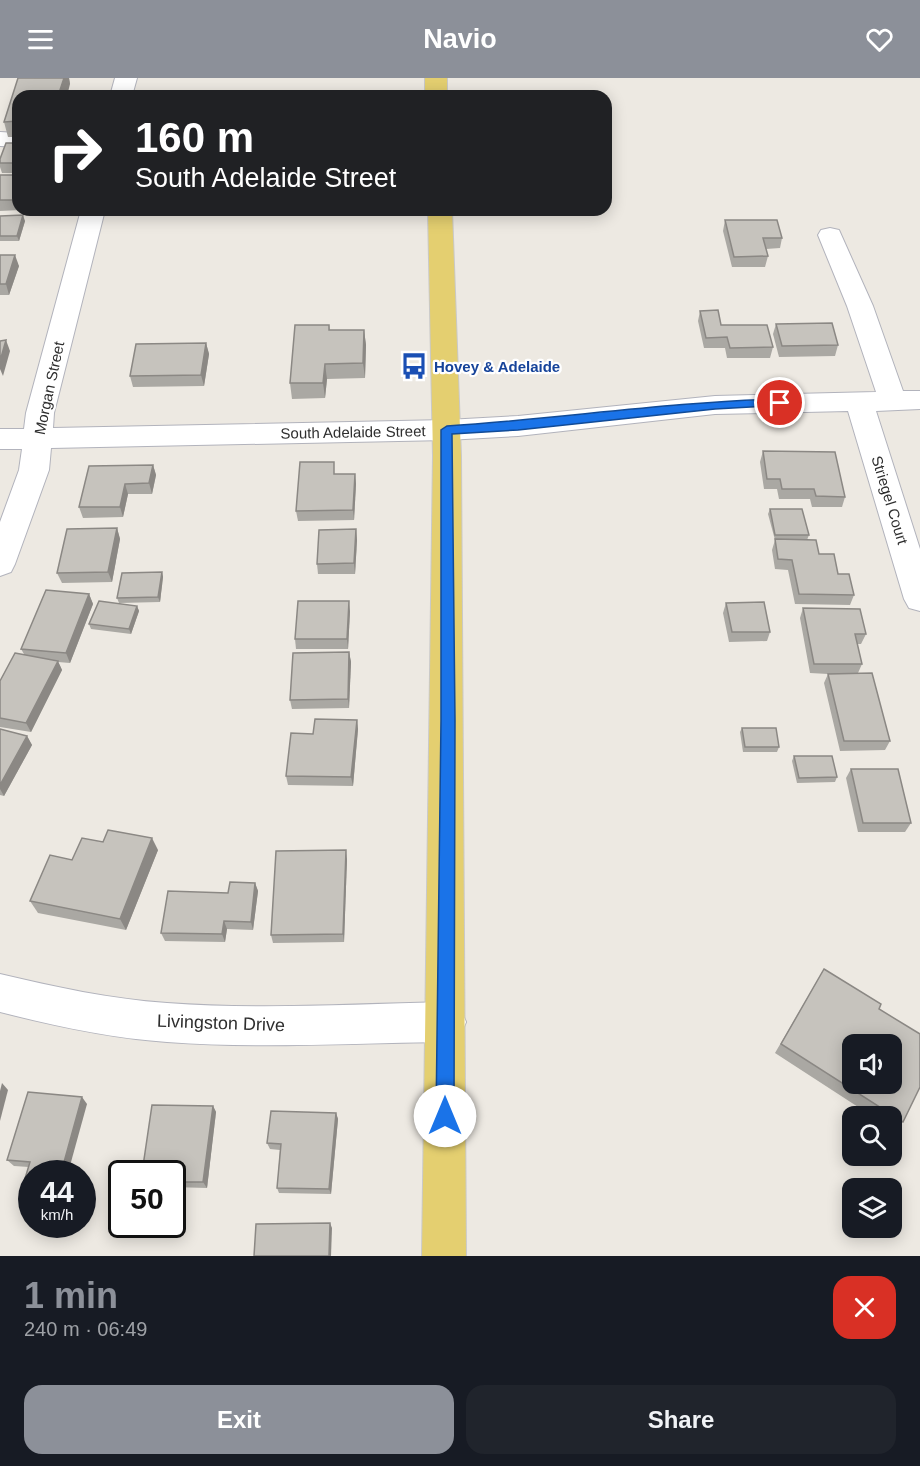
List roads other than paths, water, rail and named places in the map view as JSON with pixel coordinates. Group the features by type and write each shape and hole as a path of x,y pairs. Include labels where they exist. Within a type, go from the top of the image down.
{"main road":[{"path":"440,216 447,430 444,1256"}],"street":[{"name":"Morgan Street","path":"0,564 34,470 40,413 91,216"},
{"path":"830,235 860,306 907,401"},
{"name":"Striegel Court","path":"860,401 920,599"},
{"name":"South Adelaide Street","path":"0,439 447,430 518,426 715,405 907,401"},
{"name":"Livingston Drive","path":"0,993 141,1020 189,1024 446,1022"}],"place":[{"name":"Hovey & Adelaide","path":"414,366"}]}
